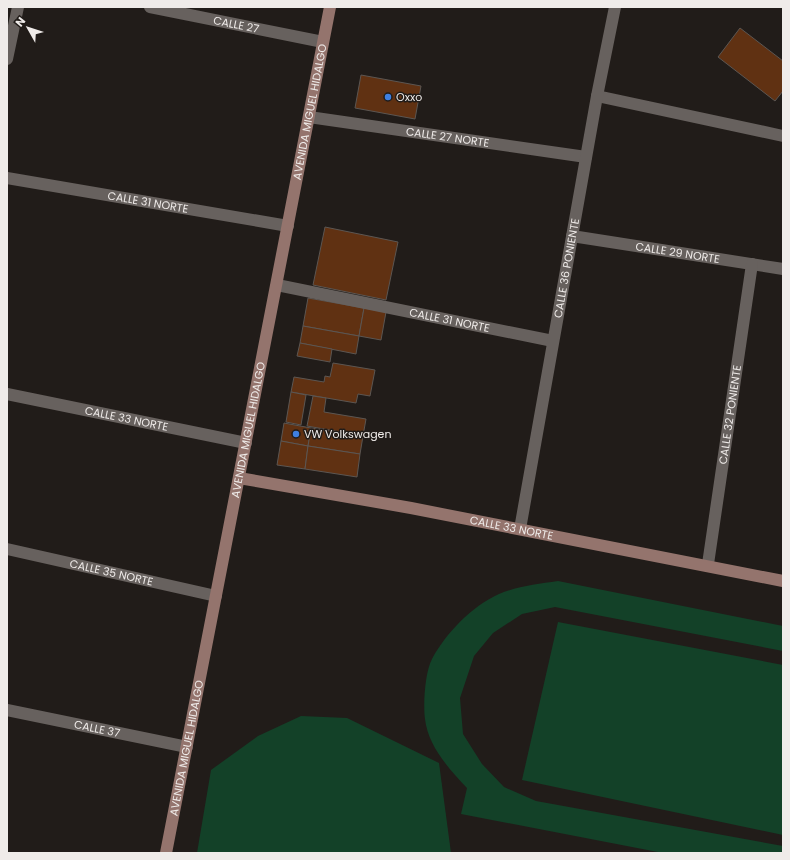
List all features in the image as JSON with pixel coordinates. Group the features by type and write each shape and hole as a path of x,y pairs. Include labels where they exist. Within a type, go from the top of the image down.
{"main road":[{"name":"AVENIDA MIGUEL HIDALGO","path":"166,853 330,7"},
{"name":"CALLE 33 NORTE","path":"239,478 708,564 783,580"}],"street":[{"path":"7,59 18,7"},
{"name":"CALLE 27","path":"150,7 323,42"},
{"name":"CALLE 36 PONIENTE","path":"520,529 597,96 615,7"},
{"path":"597,96 783,136"},
{"name":"CALLE 27 NORTE","path":"309,117 586,157"},
{"name":"CALLE 31 NORTE","path":"7,178 288,226"},
{"name":"CALLE 29 NORTE","path":"572,236 783,269"},
{"name":"CALLE 32 PONIENTE","path":"708,564 752,264"},
{"name":"CALLE 31 NORTE","path":"277,285 553,341"},
{"name":"CALLE 33 NORTE","path":"7,394 246,443"},
{"name":"CALLE 35 NORTE","path":"7,549 216,596"},
{"name":"CALLE 37","path":"7,710 187,747"}],"green space":[{"path":"558,581 783,626 783,651 555,607 522,614 493,633 474,656 460,698 463,734 482,764 504,787 536,801 783,846 783,853 663,853 461,814 467,788 453,773 435,748 430,738 425,719 424,697 426,680 432,659 452,630 470,613 489,599 513,589"},
{"path":"558,622 783,665 783,835 522,780"},
{"path":"301,716 347,718 439,763 451,853 197,853 211,770 258,736"}],"building":[{"path":"740,28 783,61 783,91 775,101 718,57"},
{"name":"Oxxo","path":"361,75 421,86 415,119 355,108"},
{"path":"325,227 398,242 386,300 313,285"},
{"path":"308,298 364,308 359,336 303,326"},
{"path":"364,308 386,312 381,340 359,336"},
{"path":"303,326 359,336 356,354 300,343"},
{"path":"300,343 332,349 330,362 297,356"},
{"path":"333,363 375,370 370,396 358,394 356,403 291,392 294,377 324,382 325,376 330,377"},
{"path":"291,392 306,395 301,425 286,422"},
{"path":"313,396 326,398 324,412 366,419 363,436 307,426"},
{"name":"VW Volkswagen","path":"284,423 311,428 308,446 281,441"},
{"path":"311,428 363,436 360,454 308,446"},
{"path":"281,441 308,446 305,469 277,465"},
{"path":"308,446 360,454 357,477 305,469"}],"place":[{"name":"Oxxo","path":"388,97"},
{"name":"VW Volkswagen","path":"296,434"}]}
